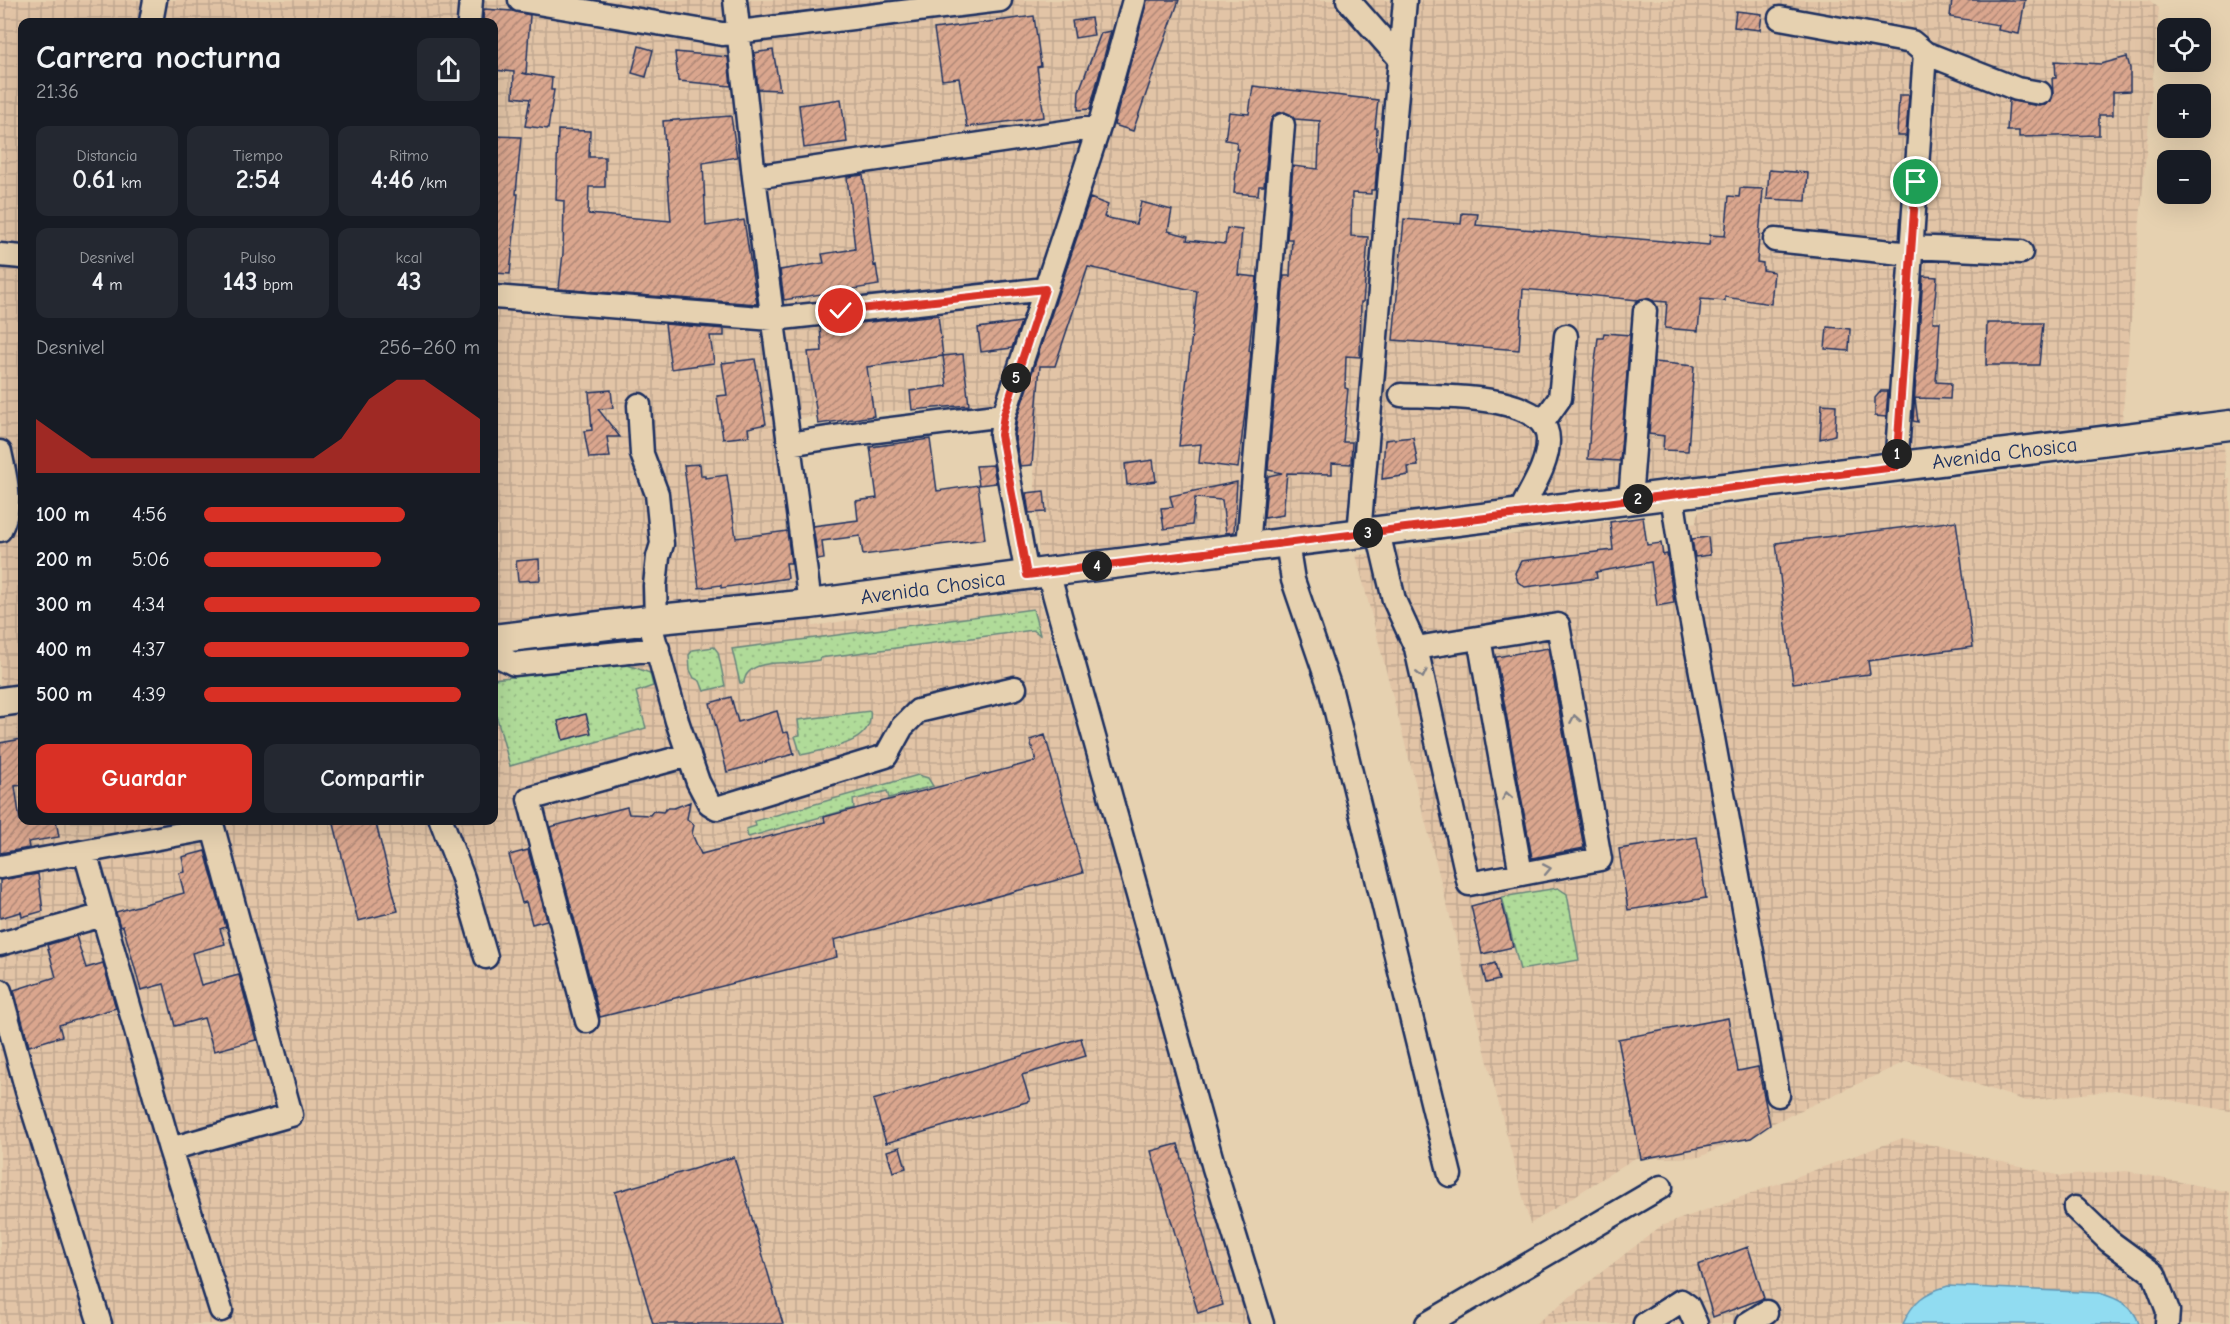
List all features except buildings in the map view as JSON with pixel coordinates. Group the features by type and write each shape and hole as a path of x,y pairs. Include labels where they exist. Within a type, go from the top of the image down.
{"main road":[{"name":"Avenida Chosica","path":"498,638 653,619 810,604 1037,573 2230,425"},
{"path":"0,702 18,700"}],"street":[{"path":"153,18 155,0"},
{"path":"470,18 471,0"},
{"path":"520,0 554,3 705,33 738,34 1000,0"},
{"path":"735,0 754,177 810,604"},
{"path":"1134,0 1099,127 1004,415 1001,435 1037,573 1262,1324"},
{"path":"1348,0 1400,59"},
{"path":"1405,0 1368,533 1394,600 1416,648 1469,884 1600,858 1558,626 1416,648"},
{"path":"1780,18 1912,42 1925,53 2017,89 2040,93"},
{"path":"1896,467 1925,53"},
{"path":"1248,548 1283,125"},
{"path":"754,177 1099,127"},
{"path":"1775,240 1911,250 2021,252"},
{"path":"0,255 18,257"},
{"path":"498,297 772,319 1045,289"},
{"path":"1630,500 1645,311"},
{"path":"1543,422 1560,398 1566,336"},
{"path":"1401,395 1485,400 1510,404 1543,422 1547,430 1546,453 1519,514"},
{"path":"639,405 642,454 657,494 662,544 658,556 653,619 658,649 689,755 704,796 709,803 717,807 886,756 902,727 918,711 1015,688"},
{"path":"789,444 1004,415"},
{"path":"0,452 8,492 6,518 0,530"},
{"path":"1672,495 1688,601 1778,1095"},
{"path":"1287,543 1293,580 1331,692 1450,1175"},
{"path":"1479,638 1521,874"},
{"path":"498,656 514,664 658,649"},
{"path":"587,1021 529,800 689,755"},
{"path":"443,825 463,878 486,957"},
{"path":"0,867 213,828 291,1115 170,1149"},
{"path":"85,852 170,1149 221,1310"},
{"path":"0,944 103,915"},
{"path":"0,991 27,1091 100,1324"},
{"path":"1427,1324 1661,1187"},
{"path":"2075,1208 2109,1241 2154,1274 2168,1311 2167,1324"},
{"path":"1645,1324 1681,1302 1688,1306 1696,1324"},
{"path":"1747,1324 1766,1312"}],"shaded area":[{"path":"0,0 2149,0 2159,8 2122,421 1039,557 1030,401 799,418 813,626 1037,590 1249,1324 0,1324"},
{"path":"2224,444 2226,479 2230,479 2230,1111 2115,1090 2026,1101 1907,1061 1700,1157 1635,1158 1530,1224 1356,555 1369,554 1373,560 1397,557 1396,550 1643,517 1647,545 1661,543 1663,550 1693,546 1691,524 1696,523 1699,511"},
{"path":"1903,1138 2061,1176 2126,1171 2230,1192 2230,1324 1535,1324 1661,1226"}],"green space":[{"path":"1033,609 1040,635 1033,630 820,658 801,663 771,663 750,671 744,683 740,683 732,649"},
{"path":"714,647 718,652 725,686 704,691 700,681 694,678 690,670 689,655 693,650"},
{"path":"625,664 650,673 653,686 636,692 646,728 510,766 498,722 498,679"},
{"path":"870,711 865,731 856,738 846,744 801,755 795,736 800,735 798,720"},
{"path":"918,775 928,778 933,786 889,798 887,791 853,800 854,808 748,837 746,829 756,826 755,821"},
{"path":"1558,888 1567,894 1579,960 1520,970 1502,897"}],"water":[{"path":"1948,1286 2099,1293 2129,1307 2137,1317 2139,1324 1903,1324 1911,1309 1920,1299"}],"route":[{"path":"841,311 1045,289 1004,415 1001,435 1027,575 1896,467 1916,182"}]}
